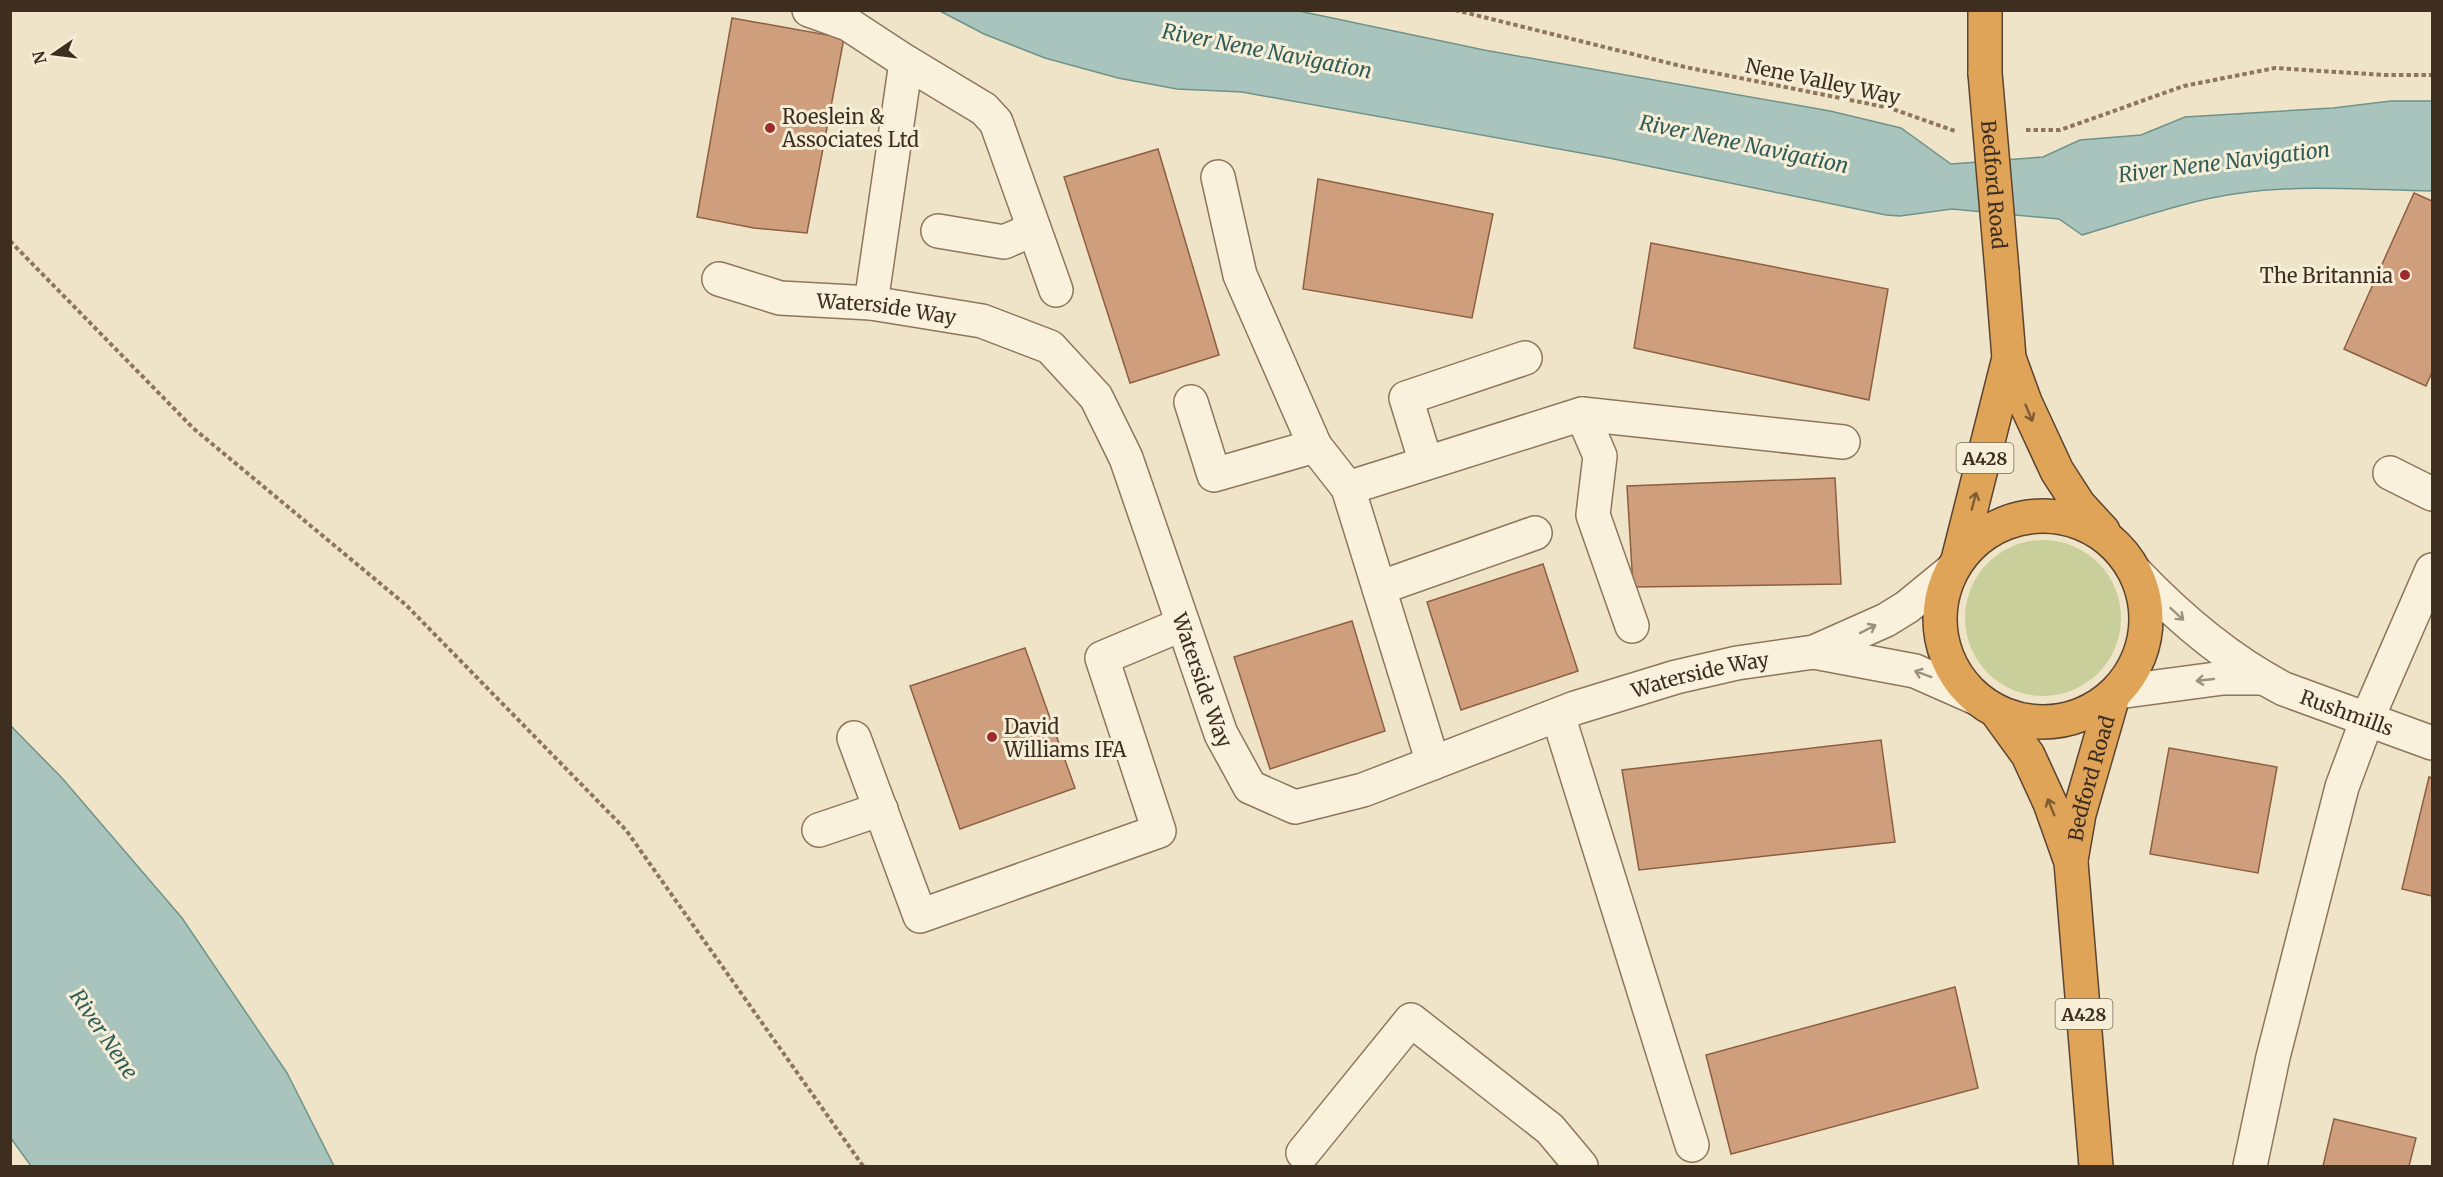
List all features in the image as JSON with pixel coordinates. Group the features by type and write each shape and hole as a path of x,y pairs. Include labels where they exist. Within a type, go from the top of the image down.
{"highway":[{"name":"Bedford Road","path":"1985,10 1984,73 2009,358 2028,410 2053,465 2079,505 2107,536"},
{"name":"Bedford Road","path":"1955,564 2009,358"},
{"path":"2044,514 2077,520 2107,536 2123,552 2136,573 2146,603 2146,635 2136,666 2115,694 2087,713 2057,722 2025,722 1986,705 1953,671 1941,639 1940,604 1955,564 1982,534 2012,519 2044,514"},
{"name":"Bedford Road","path":"2096,1167 2071,862 2079,814 2115,694"},
{"name":"Bedford Road","path":"1986,705 2028,755 2050,803 2071,862"}],"street":[{"path":"809,10 848,24 984,110 996,122 1056,290"},
{"path":"871,303 906,62"},
{"path":"1218,177 1240,275 1315,446 1348,488 1433,763"},
{"path":"938,231 1004,242 1034,229"},
{"name":"Waterside Way","path":"719,279 780,298 871,303 982,321 1050,347 1096,397 1126,458 1221,734 1250,787 1295,807 1363,790 1558,715 1676,676 1737,663 1814,652 1886,620 1955,564"},
{"path":"1426,463 1406,398 1525,358"},
{"path":"1191,402 1214,475 1315,446"},
{"path":"1348,488 1582,414 1844,442"},
{"path":"1582,414 1600,456 1593,515 1632,626"},
{"path":"2390,473 2433,494"},
{"path":"1379,588 1535,533"},
{"path":"2250,1167 2273,1057 2342,787 2368,717 2433,570"},
{"name":"Rushmills","path":"2136,573 2176,614 2264,678 2284,689 2368,717 2433,743"},
{"path":"854,738 920,916 1159,831 1102,658 1183,624"},
{"name":"Waterside Way","path":"1814,652 1914,671 1986,705"},
{"name":"Rushmills","path":"2115,694 2223,678 2264,678"},
{"path":"1558,715 1692,1145"},
{"path":"819,830 880,809"},
{"path":"1303,1153 1411,1020 1550,1129 1581,1167"}],"path":[{"name":"Nene Valley Way","path":"1455,10 1685,67 1890,108 1951,131 1962,131"},
{"path":"2016,130 2060,130 2184,86 2275,68 2384,75 2433,75"},
{"path":"10,241 193,428 406,605 626,830 863,1167"}],"green space":[{"path":"2043,540 2058,541 2073,546 2087,553 2098,563 2108,574 2115,588 2120,603 2120,633 2115,648 2108,662 2098,673 2087,683 2073,690 2058,695 2043,696 2028,695 2013,690 1999,683 1988,673 1978,662 1971,648 1966,633 1965,618 1966,603 1971,588 1978,574 1988,563 1999,553 2013,546 2028,541"}],"water":[{"name":"River Nene Navigation","path":"940,11 1299,11 1484,50 1830,111 1901,128 1951,164 2043,157 2080,140 2141,135 2185,117 2333,108 2391,101 2432,101 2432,191 2313,188 2241,193 2181,205 2082,235 2059,219 1952,209 1900,216 1886,215 1609,158 1242,92 1177,89 1118,78 1045,58 984,34"},
{"name":"River Nene","path":"11,726 62,778 182,918 287,1073 334,1166 31,1166 10,1137"}],"building":[{"name":"Roeslein & Associates Ltd","path":"732,18 844,38 807,233 754,228 697,217"},
{"path":"1158,149 1219,355 1130,383 1064,177"},
{"path":"1318,179 1493,214 1472,318 1303,289"},
{"name":"The Britannia","path":"2414,193 2432,201 2432,372 2426,386 2344,349"},
{"path":"1651,243 1888,289 1869,400 1634,348"},
{"path":"1835,478 1841,584 1633,587 1627,486"},
{"path":"1543,564 1578,671 1461,710 1427,602"},
{"path":"1352,621 1385,731 1270,769 1234,657"},
{"name":"David Williams IFA","path":"1025,648 1075,788 960,829 910,686"},
{"path":"1881,740 1895,842 1639,870 1622,770"},
{"path":"2169,748 2277,767 2258,873 2150,854"},
{"path":"2429,777 2432,778 2432,896 2402,889"},
{"path":"1955,987 1978,1088 1731,1154 1706,1055"},
{"path":"2334,1119 2416,1138 2409,1166 2323,1166"}],"place":[{"name":"Roeslein & Associates Ltd","path":"770,128"},
{"name":"The Britannia","path":"2405,275"},
{"name":"David Williams IFA","path":"992,737"}]}
